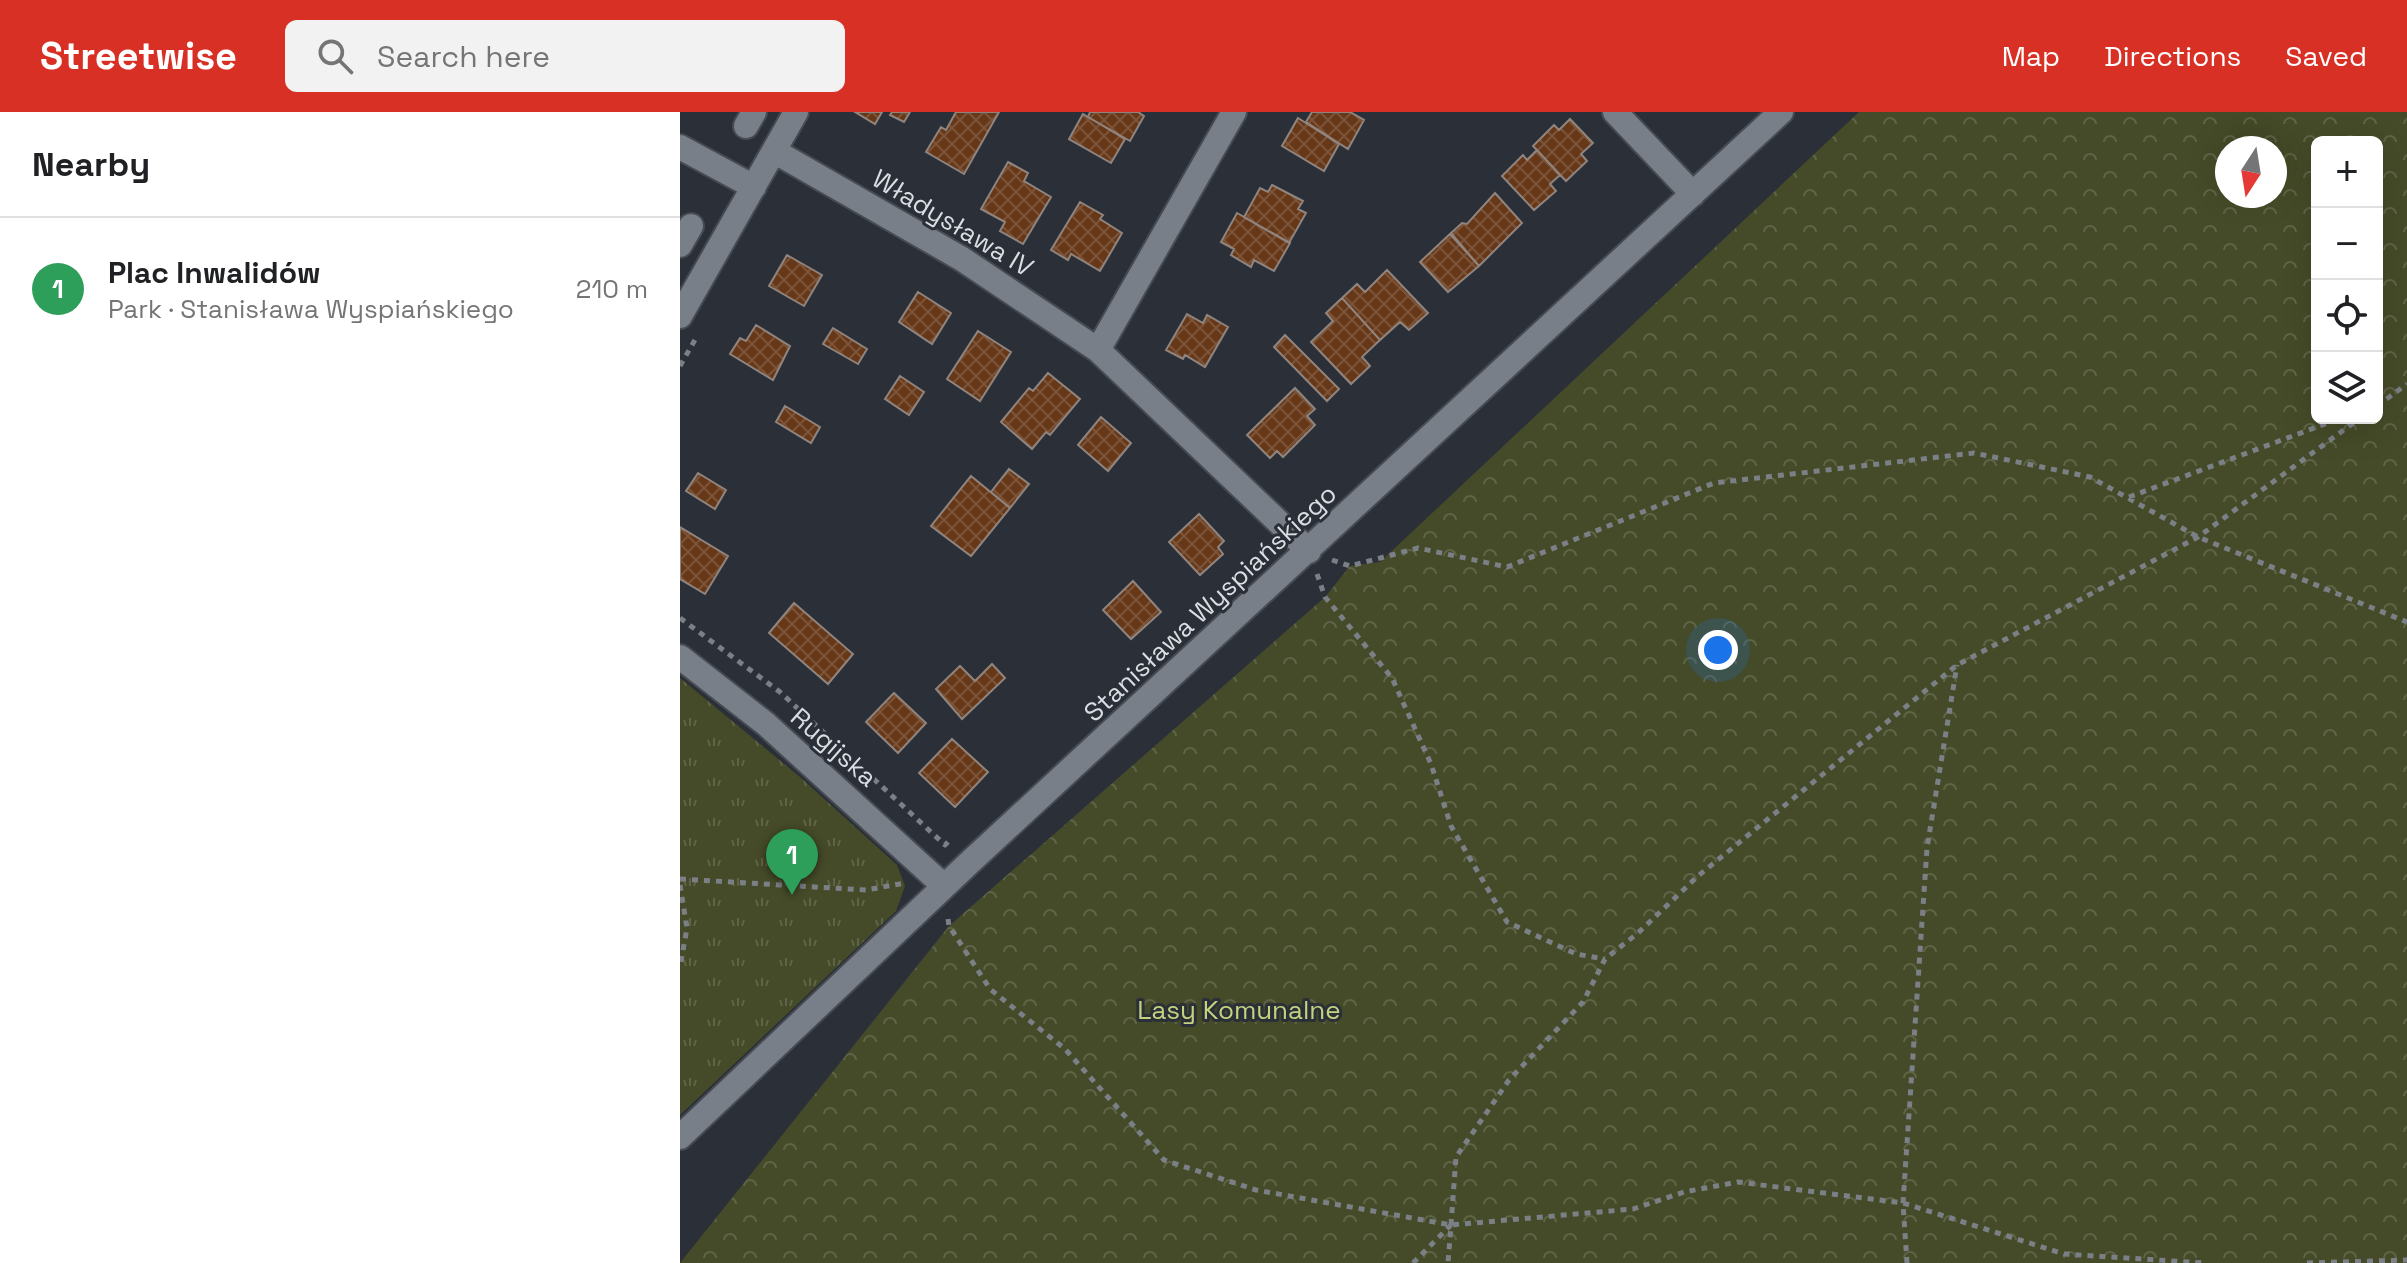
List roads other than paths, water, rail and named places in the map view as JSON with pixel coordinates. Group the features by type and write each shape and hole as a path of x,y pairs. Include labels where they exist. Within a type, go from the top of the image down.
{"street":[{"path":"681,312 796,112"},
{"path":"1098,350 1234,112"},
{"path":"1615,112 1693,194"},
{"name":"Stanisława Wyspiańskiego","path":"680,1137 944,886 1781,112"},
{"path":"680,147 754,187"},
{"name":"Władysława IV","path":"774,151 975,267 1098,350 1309,551"},
{"name":"Rugijska","path":"680,657 766,724 944,886"}],"place":[{"name":"Plac Inwalidów","path":"792,895"}],"park label":[{"name":"Lasy Komunalne","path":"1239,1010"}]}
